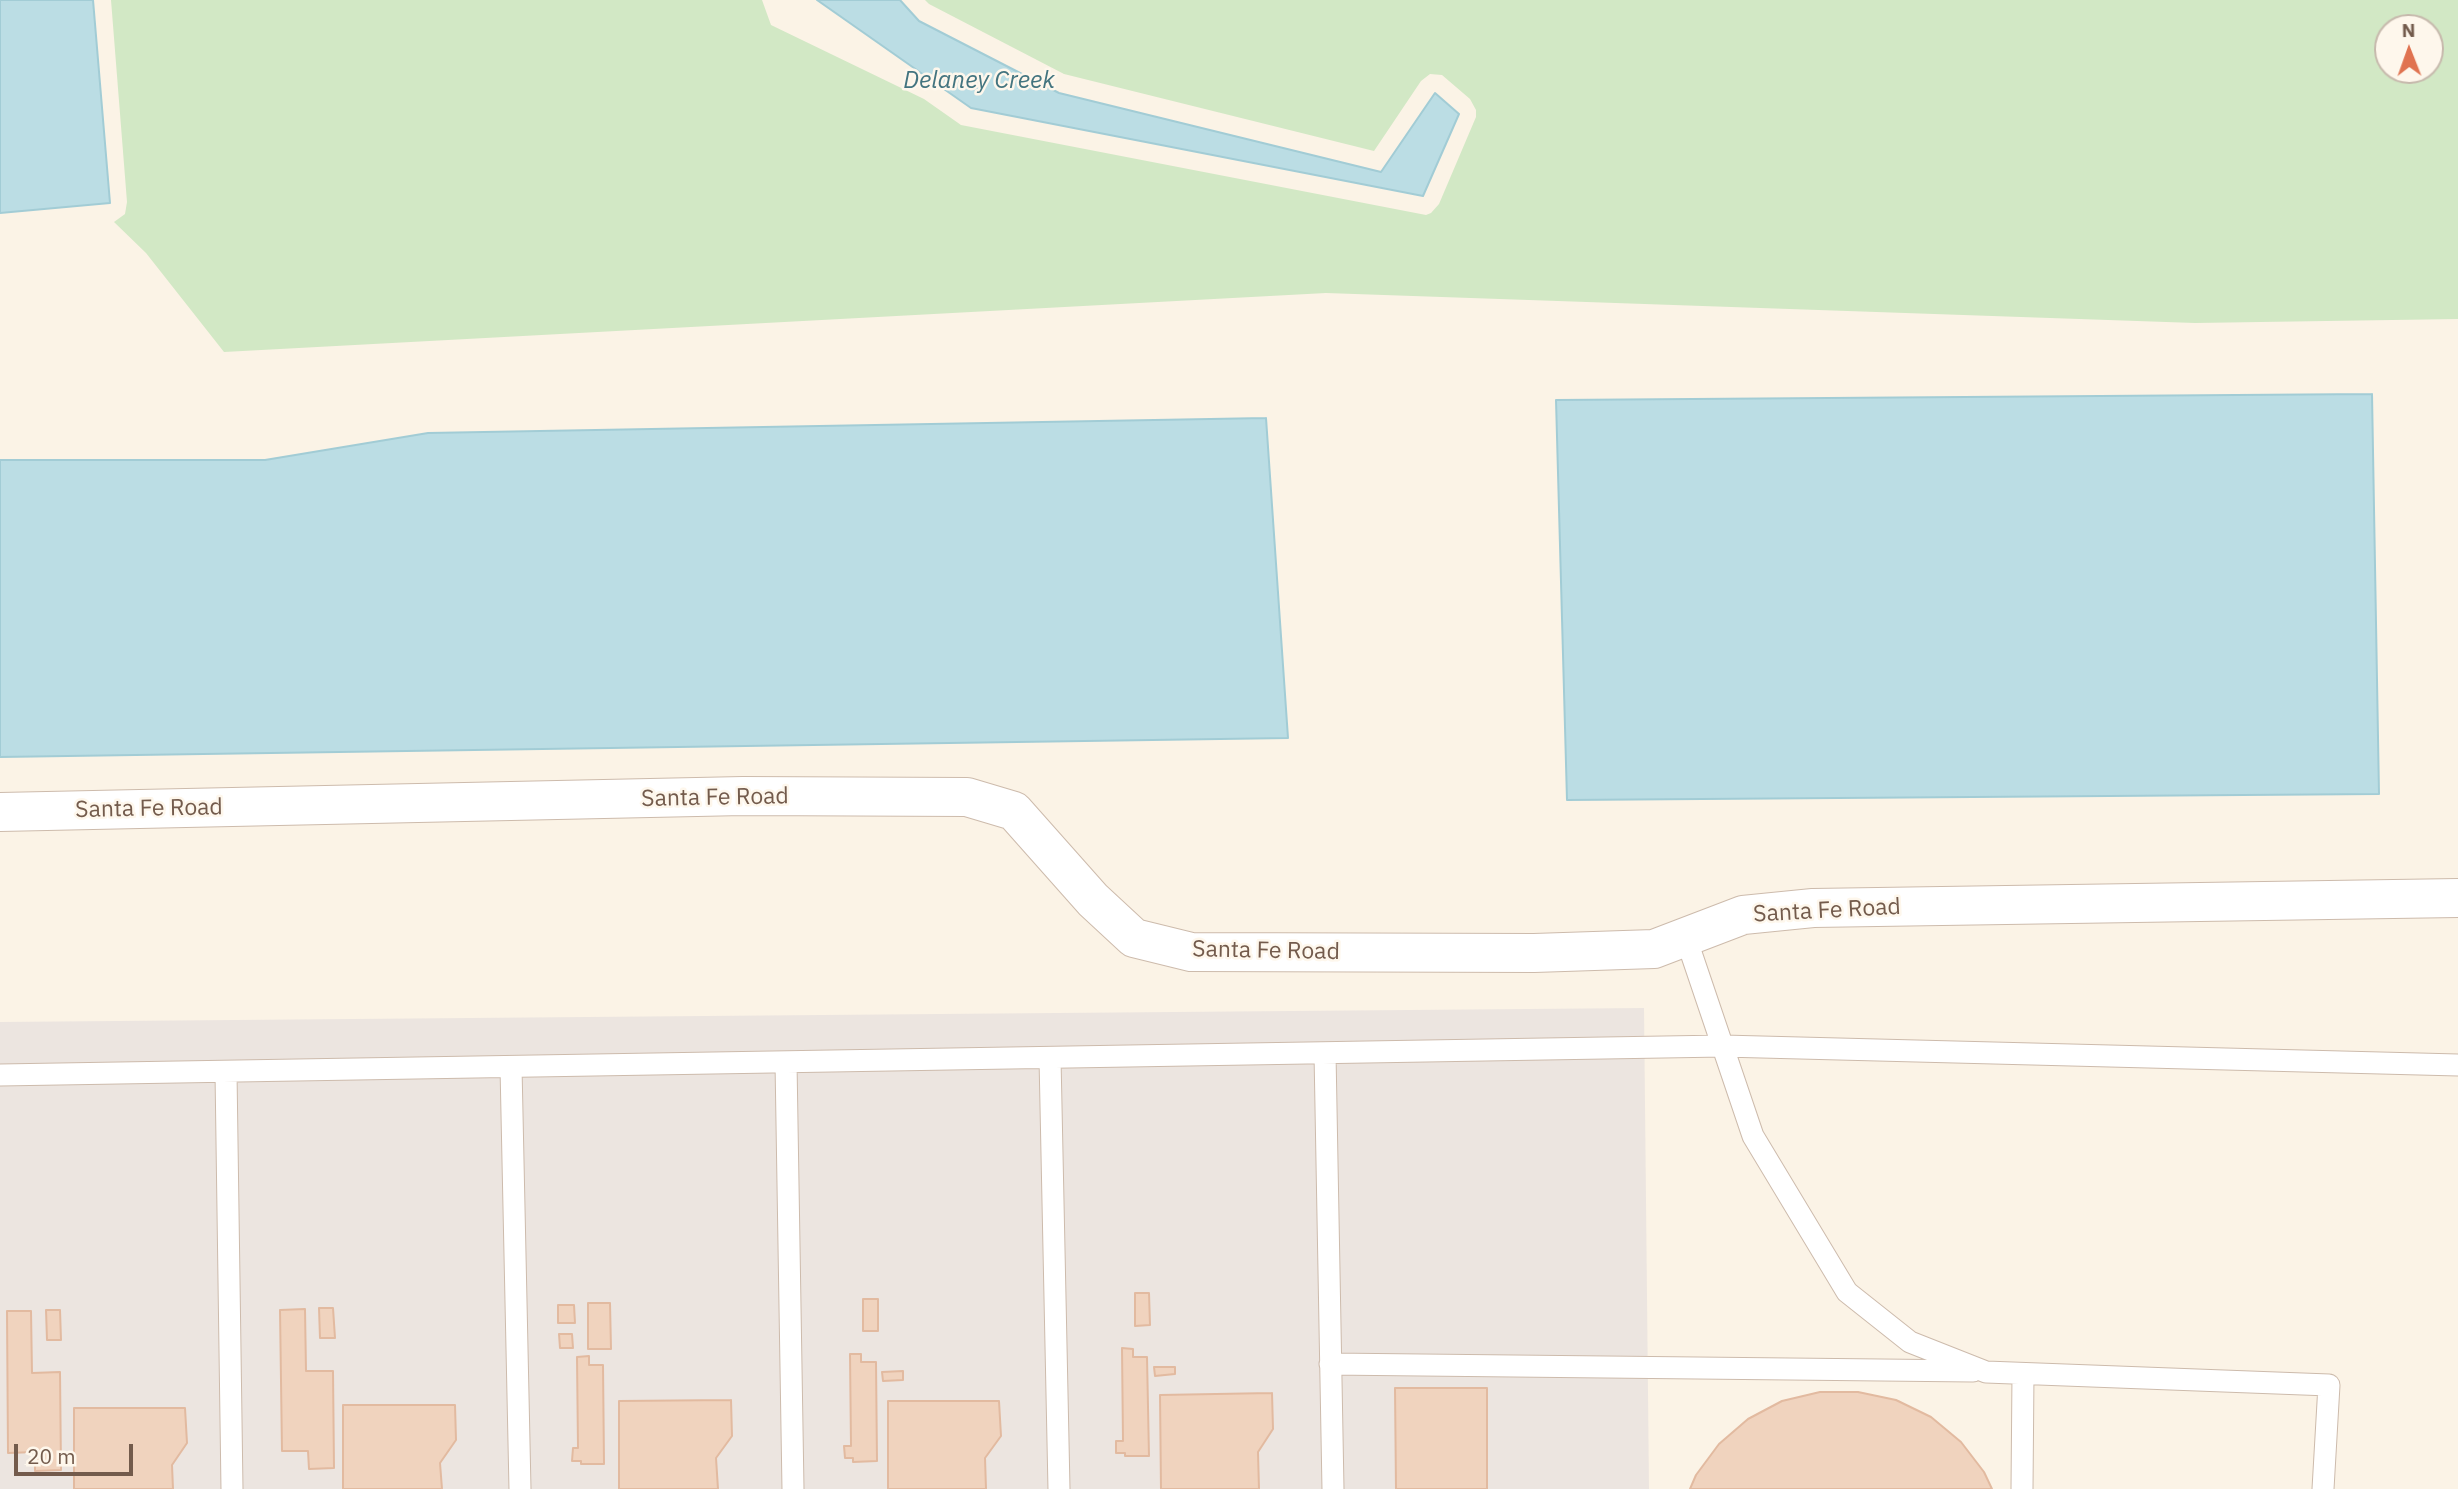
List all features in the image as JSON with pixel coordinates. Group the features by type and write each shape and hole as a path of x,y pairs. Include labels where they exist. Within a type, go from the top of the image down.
{"street":[{"name":"Santa Fe Road","path":"0,812 730,797 967,797 1014,811 1093,900 1134,938 1191,952 1534,953 1654,949 1743,915 1813,908 2458,898"}],"lane":[{"path":"1686,937 1753,1136 1847,1292 1910,1342 1986,1371"},
{"path":"0,1075 1723,1046 2458,1065"},
{"path":"1325,1053 1333,1489"},
{"path":"1050,1058 1059,1489"},
{"path":"786,1062 793,1489"},
{"path":"511,1067 520,1489"},
{"path":"226,1072 232,1489"},
{"path":"1330,1364 1986,1371 2329,1385 2323,1489"},
{"path":"2022,1489 2023,1374"}],"shaded area":[{"path":"1644,1008 1649,1489 0,1489 0,1022"}],"green space":[{"path":"111,0 762,0 771,25 924,99 961,125 1426,215 1439,204 1476,117 1476,110 1470,99 1442,75 1430,74 1421,81 1374,151 1064,74 925,0 2458,0 2458,319 2195,323 1326,293 224,352 146,253 114,222 125,214 127,202"}],"water":[{"path":"0,0 93,0 110,203 0,213"},
{"name":"Delaney Creek","path":"817,0 900,0 919,21 1059,93 1381,172 1435,93 1459,114 1423,196 971,108"},
{"path":"2372,394 2379,794 1567,800 1556,400"},
{"path":"1266,418 1288,738 0,757 0,460 265,460 428,433"}],"building":[{"path":"1135,1293 1149,1293 1150,1325 1135,1326"},
{"path":"863,1299 878,1299 878,1331 863,1331"},
{"path":"588,1303 610,1303 611,1349 588,1349"},
{"path":"558,1305 574,1305 575,1323 558,1323"},
{"path":"319,1308 333,1308 335,1338 320,1338"},
{"path":"305,1309 306,1371 333,1371 334,1468 309,1469 308,1451 282,1451 280,1310"},
{"path":"46,1310 60,1310 61,1340 47,1340"},
{"path":"7,1311 31,1311 32,1373 60,1372 61,1470 35,1471 35,1452 8,1453"},
{"path":"559,1334 572,1334 573,1348 560,1348"},
{"path":"1122,1348 1133,1349 1133,1357 1147,1357 1149,1456 1125,1456 1125,1453 1116,1453 1116,1441 1123,1441"},
{"path":"850,1354 861,1354 861,1362 876,1362 877,1461 853,1462 853,1458 845,1458 844,1446 851,1446"},
{"path":"589,1356 589,1365 603,1365 604,1464 581,1464 581,1461 572,1461 573,1448 578,1448 577,1357"},
{"path":"1154,1367 1175,1367 1175,1374 1155,1376"},
{"path":"903,1371 903,1380 883,1381 882,1372"},
{"path":"1395,1388 1487,1388 1487,1489 1396,1489"},
{"path":"1820,1392 1858,1392 1896,1400 1931,1417 1961,1442 1984,1472 1992,1489 1690,1489 1696,1475 1719,1444 1748,1419 1782,1401"},
{"path":"1272,1393 1273,1429 1258,1452 1259,1489 1161,1489 1160,1395"},
{"path":"731,1400 732,1436 716,1458 718,1489 619,1489 619,1401"},
{"path":"888,1401 999,1401 1001,1436 985,1458 986,1489 888,1489"},
{"path":"343,1405 455,1405 456,1440 440,1463 442,1489 343,1489"},
{"path":"74,1408 185,1408 187,1443 172,1465 173,1489 74,1489"}]}
